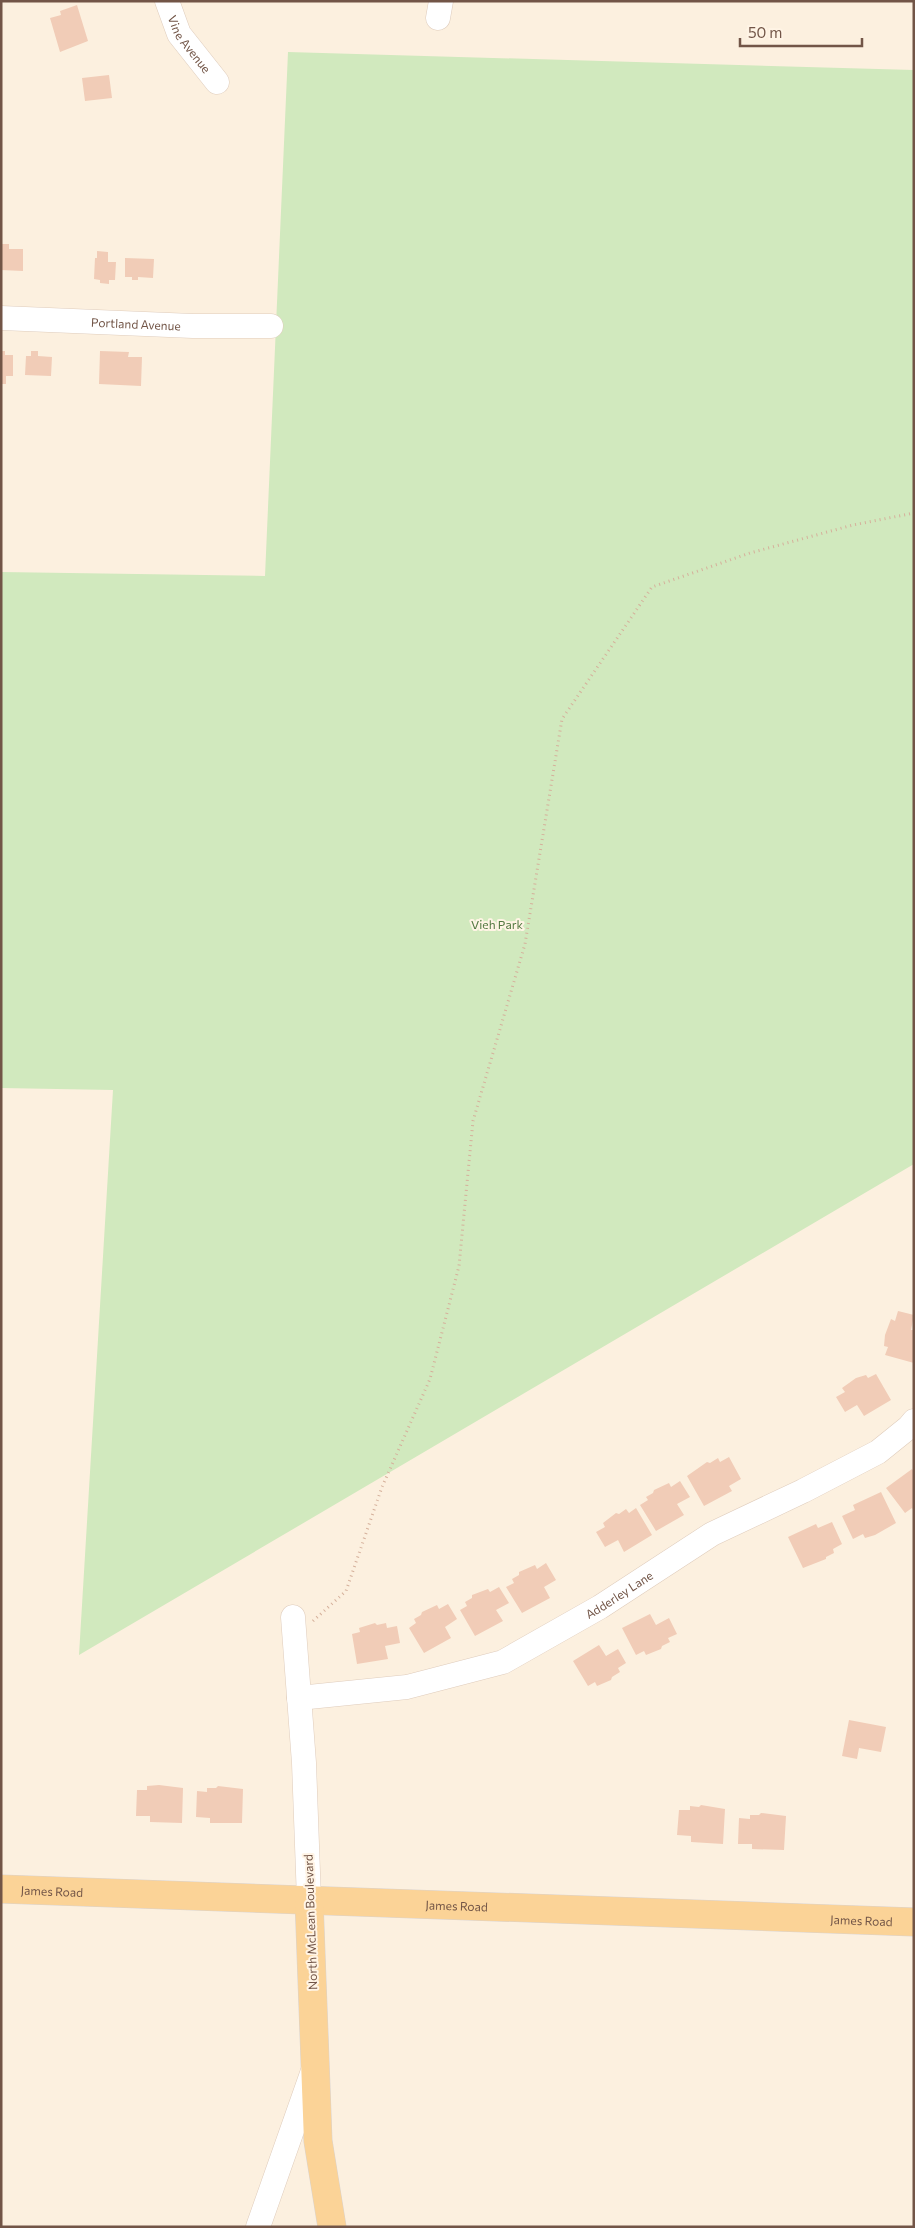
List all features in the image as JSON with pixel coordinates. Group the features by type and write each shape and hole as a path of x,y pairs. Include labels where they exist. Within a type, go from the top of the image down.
{"main road":[{"name":"James Road","path":"1,1889 914,1922"},
{"name":"North McLean Boulevard","path":"309,1900 318,2141 332,2227"}],"street":[{"name":"Vine Avenue","path":"167,1 179,34 217,82"},
{"name":"Portland Avenue","path":"1,318 192,326 271,326"},
{"name":"Adderley Lane","path":"299,1698 407,1687 503,1662 600,1607 712,1534 803,1491 878,1452 914,1421"},
{"name":"North McLean Boulevard","path":"294,1628 309,1900"},
{"path":"258,2227 315,2064"}],"path":[{"path":"294,1628 346,1591 382,1487 430,1379 459,1266 472,1121 525,944 562,719 652,587 750,553 853,525 914,513"}],"green space":[{"name":"Vieh Park","path":"288,52 914,70 914,1164 79,1655 113,1090 1,1088 1,572 265,576"}],"building":[{"path":"77,5 88,41 60,52 50,18 61,15 60,11"},
{"path":"109,75 112,98 85,101 82,78"},
{"path":"1,244 9,244 9,249 23,249 23,271 1,270"},
{"path":"97,251 108,252 108,262 116,262 115,280 109,280 109,284 100,283 100,280 94,279"},
{"path":"125,258 154,259 153,278 138,277 138,280 132,280 132,277 125,277"},
{"path":"1,351 5,351 5,355 13,355 13,376 6,376 6,384 1,384"},
{"path":"31,351 38,351 38,356 52,357 51,376 25,375 26,356 31,356"},
{"path":"100,351 129,352 128,357 142,357 141,386 99,384"},
{"path":"898,1311 914,1315 911,1330 914,1330 914,1363 885,1355 888,1347 884,1346 885,1335 891,1319 895,1321"},
{"path":"876,1374 891,1400 864,1416 857,1405 845,1412 836,1397 845,1392 842,1388 856,1378 866,1375 868,1378"},
{"path":"729,1457 741,1479 729,1486 732,1491 704,1506 687,1476 707,1462 710,1463 718,1458 720,1462"},
{"path":"912,1469 914,1472 914,1511 912,1508 905,1513 886,1488"},
{"path":"680,1481 690,1497 677,1504 684,1515 656,1531 640,1505 648,1500 646,1497 653,1493 654,1490 669,1483 671,1487"},
{"path":"881,1492 896,1523 875,1535 865,1538 863,1534 853,1539 842,1516 855,1510 853,1505"},
{"path":"636,1508 652,1535 624,1552 618,1540 605,1547 596,1532 605,1527 603,1523 616,1513 619,1514 626,1509 629,1513"},
{"path":"832,1522 842,1544 833,1549 834,1553 826,1557 826,1559 803,1568 788,1537 816,1524 818,1528"},
{"path":"546,1563 556,1580 544,1587 550,1598 522,1613 506,1587 514,1583 512,1579 519,1575 519,1572 535,1565 537,1569"},
{"path":"499,1587 509,1603 496,1610 503,1621 475,1636 460,1610 467,1606 465,1602 472,1598 472,1595 488,1589 490,1592"},
{"path":"448,1604 457,1619 445,1627 451,1638 424,1653 409,1628 416,1623 414,1619 421,1615 422,1612 437,1605 439,1609"},
{"path":"650,1614 656,1625 669,1618 677,1634 668,1638 670,1642 662,1646 661,1649 646,1655 644,1651 636,1655 622,1628"},
{"path":"375,1623 377,1625 386,1623 387,1628 397,1626 400,1643 385,1646 388,1659 357,1664 352,1634 360,1632 359,1628"},
{"path":"599,1645 606,1656 618,1649 626,1663 618,1668 620,1672 612,1677 611,1680 597,1686 595,1682 588,1686 573,1661"},
{"path":"849,1720 886,1727 881,1752 859,1748 857,1759 842,1756"},
{"path":"159,1785 183,1788 182,1823 150,1822 150,1816 136,1816 137,1790 147,1790 147,1786"},
{"path":"218,1786 243,1789 242,1823 210,1823 210,1818 196,1817 197,1791 207,1792 207,1788 216,1788"},
{"path":"701,1805 725,1809 723,1844 691,1842 691,1836 677,1835 679,1810 690,1810 690,1806 699,1807"},
{"path":"761,1813 786,1816 784,1850 752,1849 752,1844 738,1844 739,1818 750,1819 750,1815 759,1815"}]}
